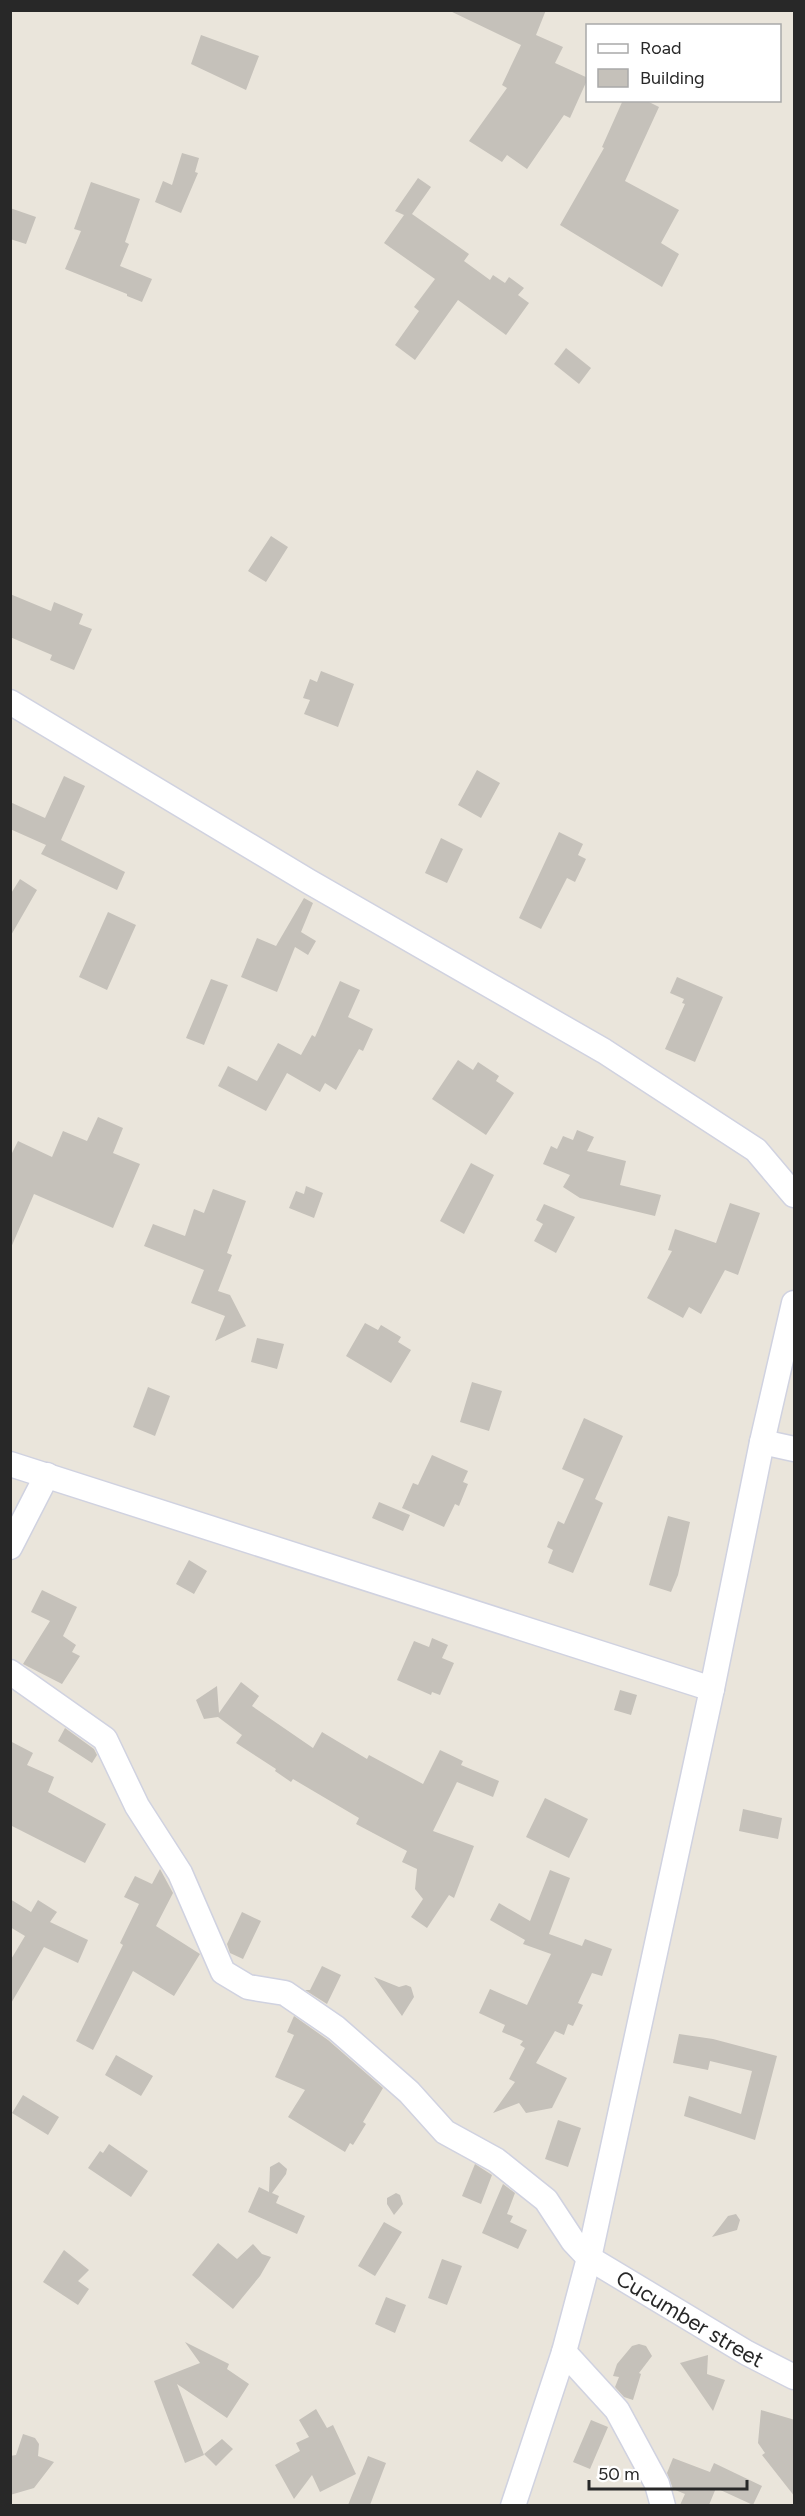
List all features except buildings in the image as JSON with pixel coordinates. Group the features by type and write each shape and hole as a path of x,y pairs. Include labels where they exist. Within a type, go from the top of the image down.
{"street":[{"path":"10,702 308,881 604,1051 756,1150 795,1196"},
{"path":"513,2505 564,2352 589,2259 712,1689 762,1442 795,1303"},
{"path":"762,1442 795,1449"},
{"path":"10,1464 712,1689"},
{"path":"10,1548 47,1475"},
{"name":"Cucumber street","path":"10,1672 105,1738 137,1806 180,1873 223,1972 248,1987 285,1993 336,2028 409,2092 445,2132 496,2160 546,2200 573,2241 589,2259 747,2354 795,2377"},
{"path":"564,2352 617,2410 657,2484 663,2505"}]}
